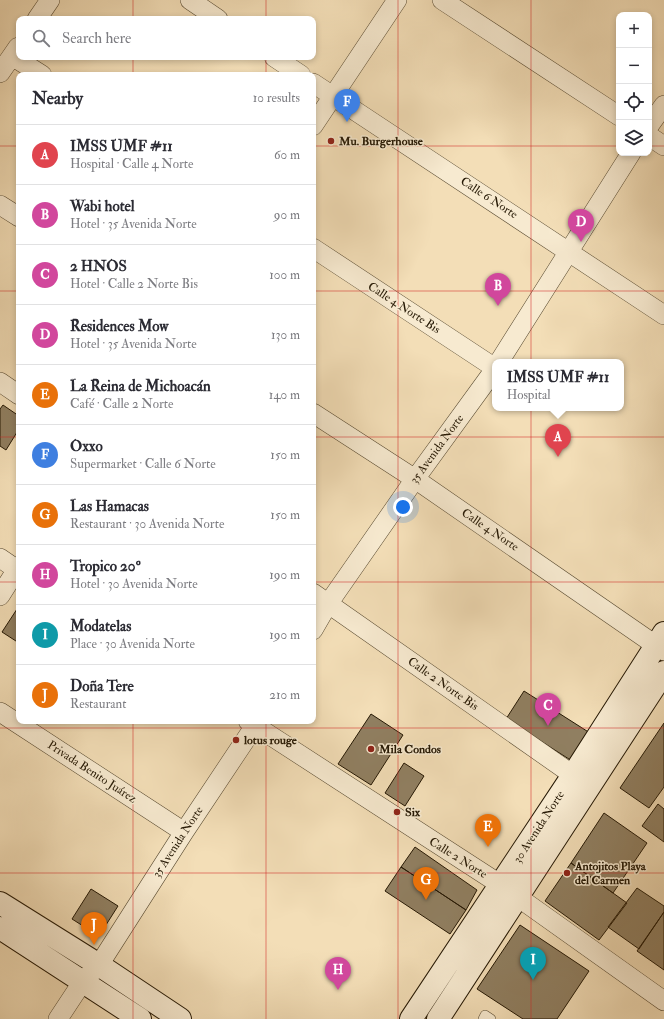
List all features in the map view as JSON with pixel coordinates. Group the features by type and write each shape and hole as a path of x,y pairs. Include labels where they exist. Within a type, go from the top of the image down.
{"street":[{"path":"39,16 50,0"},
{"path":"190,0 214,16"},
{"path":"316,122 397,0"},
{"path":"442,0 616,114"},
{"path":"0,74 15,51"},
{"path":"25,60 39,72"},
{"path":"278,60 296,72"},
{"name":"Calle 6 Norte","path":"316,85 568,250 664,315"},
{"path":"652,122 664,105"},
{"path":"652,138 664,146"},
{"path":"501,359 568,250 629,156"},
{"path":"0,205 16,216"},
{"name":"Calle 4 Norte Bis","path":"316,250 492,367"},
{"name":"35 Avenida Norte","path":"316,625 328,604 415,479 492,373"},
{"path":"0,382 16,393"},
{"name":"Calle 4 Norte","path":"316,415 661,643"},
{"path":"0,558 16,568"},
{"path":"0,596 16,572"},
{"name":"Calle 2 Norte Bis","path":"316,595 573,775"},
{"name":"30 Avenida Norte","path":"438,1019 573,775 661,643"},
{"name":"30 Avenida Norte","path":"411,1019 509,891 664,672"},
{"name":"Privada Benito Juárez","path":"0,712 16,722"},
{"name":"Privada Benito Juárez","path":"18,724 184,832"},
{"name":"35 Avenida Norte","path":"58,1019 83,981 99,965 253,724"},
{"name":"Calle 2 Norte","path":"256,724 509,891 664,1001"},
{"path":"0,903 99,965 180,1019"},
{"path":"0,928 140,1019"}],"lane":[{"path":"483,1019 485,1015 491,1019"}],"building":[{"path":"3,405 16,414 16,434 6,450 0,446 0,409"},
{"path":"16,611 16,641 2,632"},
{"path":"524,691 590,733 572,761 506,719"},
{"name":"Mila Condos","path":"371,714 403,735 371,785 338,764"},
{"path":"664,723 664,787 649,808 620,788"},
{"name":"Six","path":"404,763 424,776 405,806 385,793"},
{"path":"658,804 664,809 664,842 642,826"},
{"path":"604,813 647,843 613,893 571,863"},
{"path":"415,847 477,890 466,910 401,867"},
{"path":"571,863 627,903 599,940 545,901"},
{"path":"401,867 466,910 450,934 385,891"},
{"path":"637,888 664,906 664,912 639,949 608,927"},
{"path":"91,889 118,906 99,936 72,919"},
{"path":"664,912 664,970 637,951"},
{"path":"520,925 589,971 557,1019 523,1019 477,989"}],"place":[{"name":"Oxxo","path":"347,122"},
{"name":"Mu. Burgerhouse","path":"331,141"},
{"name":"Residences Mow","path":"581,242"},
{"name":"Wabi hotel","path":"498,306"},
{"name":"IMSS UMF #11","path":"558,457"},
{"name":"2 HNOS","path":"548,726"},
{"name":"lotus rouge","path":"236,740"},
{"name":"Mila Condos","path":"371,749"},
{"name":"Six","path":"397,812"},
{"name":"La Reina de Michoacán","path":"488,847"},
{"name":"Antojitos Playa del Carmen","path":"567,873"},
{"name":"Las Hamacas","path":"426,900"},
{"name":"Doña Tere","path":"94,945"},
{"name":"Modatelas","path":"533,980"},
{"name":"Tropico 20º","path":"338,990"}]}
